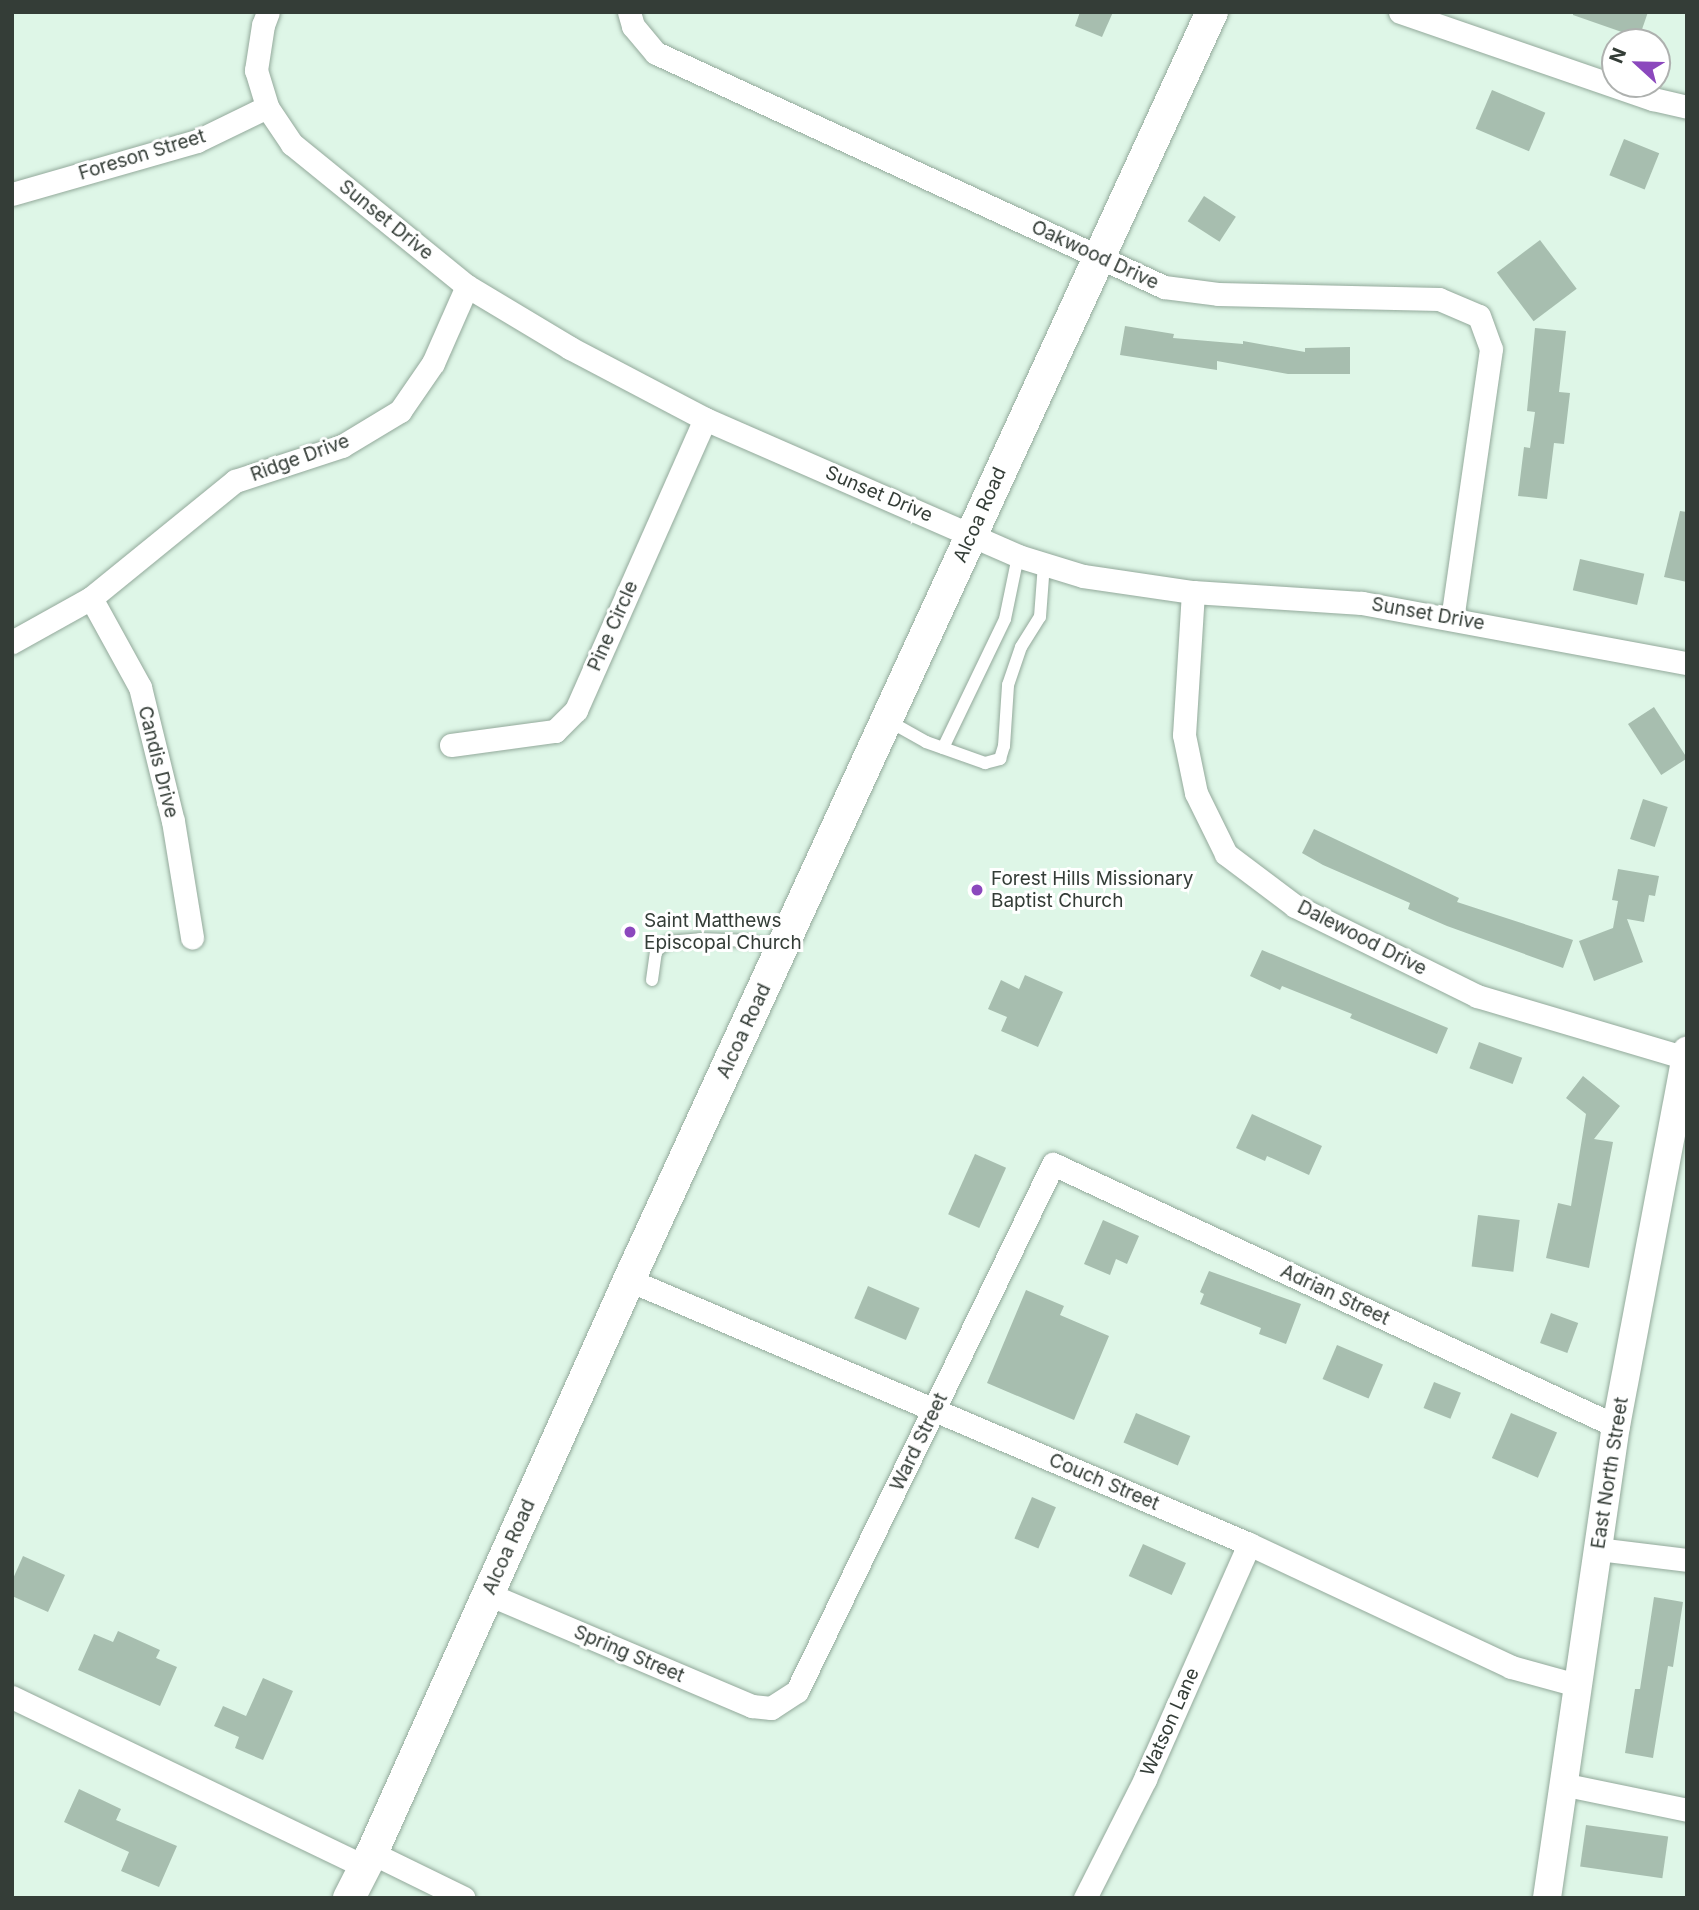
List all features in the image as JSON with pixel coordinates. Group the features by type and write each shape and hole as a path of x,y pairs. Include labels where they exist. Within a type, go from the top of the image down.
{"main road":[{"name":"Alcoa Road","path":"349,1898 369,1860 629,1280 1212,12"}],"street":[{"name":"Sunset Drive","path":"268,12 263,25 256,70 267,107 292,144 467,286 570,348 705,419 1018,556 1083,576 1193,592 1362,603 1687,663"},
{"name":"Oakwood Drive","path":"629,12 633,26 656,53 1164,287 1218,293 1439,299 1479,316 1491,349 1452,618"},
{"path":"1400,12 1653,99 1687,107"},
{"name":"Foreson Street","path":"12,194 197,141 267,107"},
{"name":"Ridge Drive","path":"12,642 91,598 235,481 342,446 400,411 433,363 467,286"},
{"name":"Pine Circle","path":"451,746 555,731 576,710 705,419"},
{"name":"Dalewood Drive","path":"1193,592 1184,735 1196,793 1226,854 1295,906 1477,996 1686,1055"},
{"name":"Candis Drive","path":"91,598 140,687 173,821 192,937"},
{"name":"East North Street","path":"1547,1898 1616,1426 1676,1180 1686,1055"},
{"name":"Ward Street","path":"771,1708 797,1691 1053,1164"},
{"name":"Adrian Street","path":"1053,1164 1616,1426"},
{"name":"Couch Street","path":"629,1280 1249,1544 1511,1667 1577,1685"},
{"name":"Watson Lane","path":"1085,1898 1145,1779 1249,1544"},
{"path":"1598,1549 1687,1560"},
{"name":"Spring Street","path":"488,1594 752,1706 771,1708"},
{"path":"12,1697 369,1860 464,1898"},
{"path":"1562,1784 1687,1810"}],"lane":[{"path":"943,748 1005,619 1018,556"},
{"path":"887,720 943,748 985,763 1000,759 1004,746 1008,685 1021,647 1040,617 1044,564"},
{"path":"652,980 656,951 668,942 701,939 749,941 782,948"}],"building":[{"path":"1080,12 1113,12 1102,37 1075,26"},
{"path":"1573,12 1648,12 1642,28 1610,28 1573,15"},
{"path":"1492,90 1545,113 1529,151 1476,129"},
{"path":"1624,139 1659,153 1645,189 1609,175"},
{"path":"1204,196 1236,217 1220,242 1188,221"},
{"path":"1540,240 1577,289 1534,321 1497,272"},
{"path":"1125,326 1174,334 1173,338 1243,344 1243,341 1305,352 1305,348 1350,347 1350,374 1288,374 1217,361 1217,370 1120,355"},
{"path":"1535,328 1566,331 1559,392 1570,393 1564,444 1554,443 1547,499 1518,496 1524,447 1530,448 1535,412 1527,411"},
{"path":"1680,511 1687,512 1687,582 1664,577"},
{"path":"1580,559 1644,574 1637,605 1573,590"},
{"path":"1654,707 1687,758 1661,775 1628,724"},
{"path":"1643,799 1668,807 1655,847 1630,839"},
{"path":"1314,829 1459,898 1457,902 1573,940 1563,968 1447,926 1408,909 1410,903 1323,865 1302,853"},
{"path":"1618,869 1659,876 1655,896 1649,895 1644,922 1627,919 1643,962 1594,981 1579,941 1613,928 1618,901 1612,900"},
{"path":"1262,950 1448,1028 1437,1054 1350,1018 1352,1014 1282,986 1280,990 1250,976"},
{"path":"1025,975 1063,992 1038,1047 1001,1031 1007,1017 988,1009 1001,980 1019,989"},
{"path":"1479,1042 1522,1058 1513,1084 1469,1068"},
{"path":"1583,1076 1620,1106 1594,1139 1613,1142 1589,1268 1546,1258 1558,1203 1571,1206 1586,1114 1566,1098"},
{"path":"1252,1114 1322,1146 1309,1175 1267,1156 1265,1161 1236,1148"},
{"path":"975,1154 1006,1168 979,1228 948,1214"},
{"path":"1478,1215 1520,1220 1513,1272 1472,1267"},
{"path":"1103,1220 1139,1236 1127,1264 1116,1259 1110,1275 1084,1264"},
{"path":"1209,1271 1301,1304 1286,1344 1259,1334 1261,1328 1200,1304 1204,1294 1200,1292"},
{"path":"868,1286 920,1308 906,1340 854,1318"},
{"path":"1026,1290 1064,1306 1060,1315 1109,1336 1074,1420 987,1383"},
{"path":"1551,1313 1578,1323 1567,1353 1540,1343"},
{"path":"1337,1345 1383,1365 1369,1399 1323,1379"},
{"path":"1434,1382 1461,1393 1450,1419 1424,1408"},
{"path":"1136,1413 1190,1436 1178,1466 1123,1442"},
{"path":"1511,1413 1557,1433 1538,1478 1492,1458"},
{"path":"1032,1497 1056,1507 1038,1549 1014,1538"},
{"path":"1143,1544 1186,1563 1172,1595 1129,1576"},
{"path":"23,1556 65,1575 48,1612 12,1596 12,1581"},
{"path":"1654,1597 1683,1602 1673,1667 1668,1666 1653,1758 1625,1753 1635,1689 1640,1689"},
{"path":"118,1631 160,1650 156,1658 177,1667 160,1706 78,1670 94,1634 113,1642"},
{"path":"263,1678 293,1691 263,1760 235,1748 239,1737 214,1726 223,1706 246,1716"},
{"path":"79,1789 121,1809 116,1820 177,1846 159,1887 121,1871 129,1852 64,1822"},
{"path":"1586,1825 1668,1837 1662,1878 1580,1867"}],"place":[{"name":"Forest Hills Missionary Baptist Church","path":"977,890"},
{"name":"Saint Matthews Episcopal Church","path":"630,932"}]}
